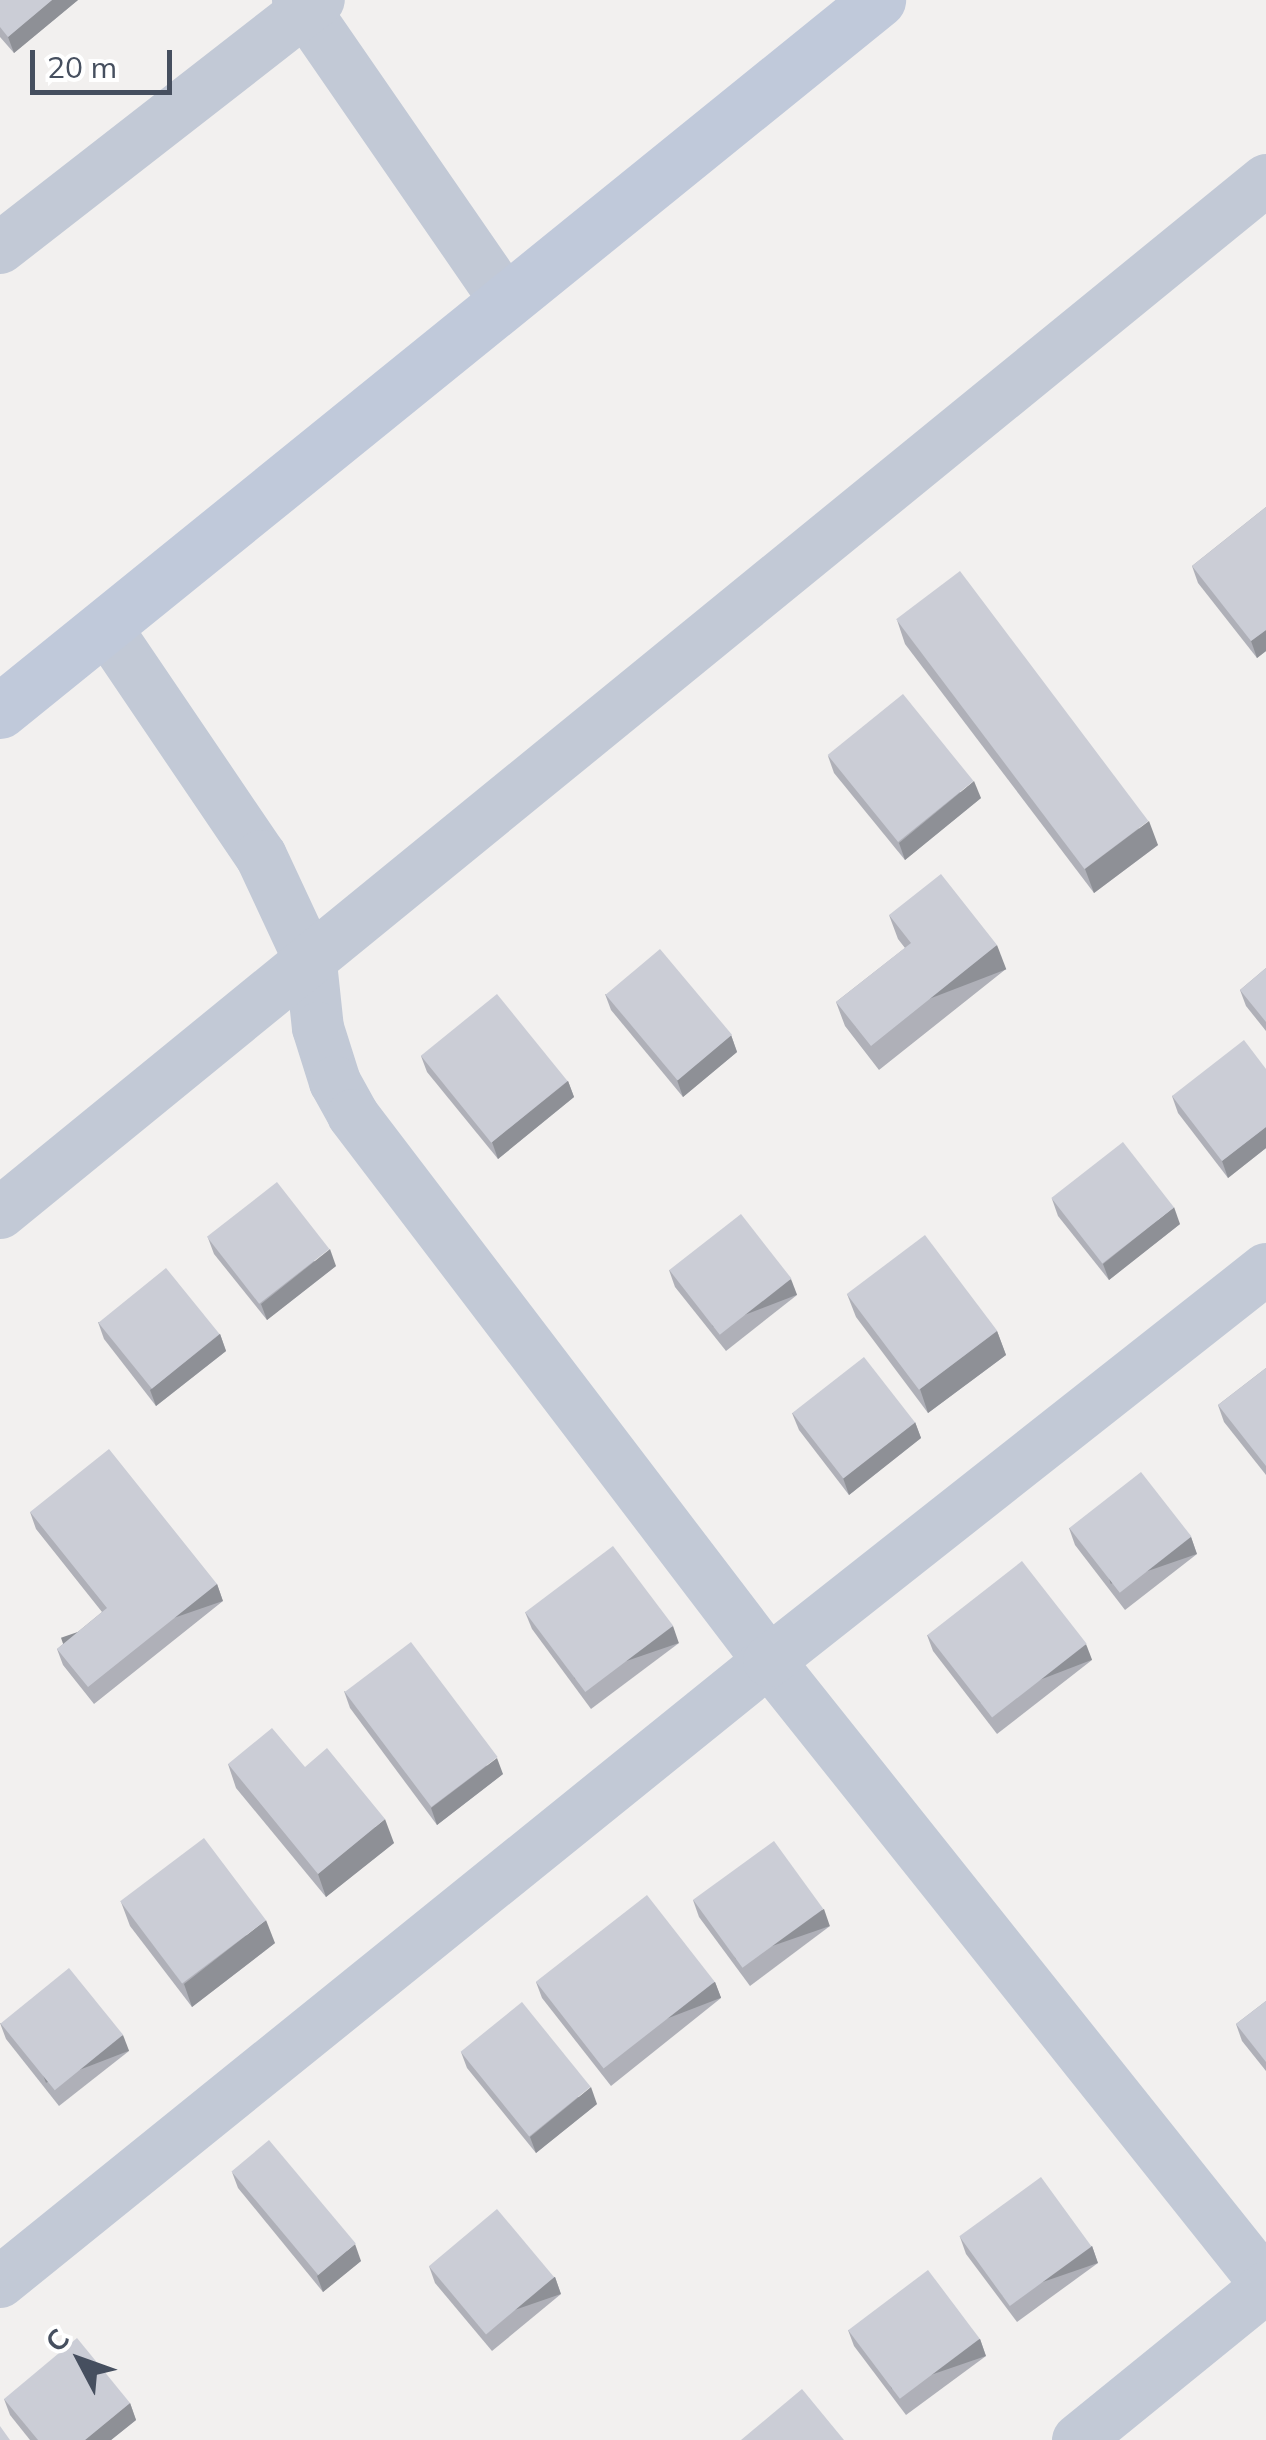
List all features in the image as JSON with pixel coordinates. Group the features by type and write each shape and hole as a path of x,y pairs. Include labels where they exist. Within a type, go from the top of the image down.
{"main road":[{"path":"0,711 878,0"}],"street":[{"path":"0,248 308,3 505,300"},
{"path":"0,1213 1266,180"},
{"path":"104,626 261,856 311,963 318,1028 335,1082 353,1115 769,1661 1266,2286 1078,2440"},
{"path":"0,2282 769,1661 1266,1268"}],"building":[{"path":"0,0 52,0 8,37 0,27"},
{"path":"1266,507 1266,630 1251,641 1192,566"},
{"path":"960,571 1148,821 1084,869 896,619"},
{"path":"903,694 973,781 898,842 828,755"},
{"path":"941,874 997,945 871,1046 836,1002 911,943 889,915"},
{"path":"660,949 732,1035 678,1080 606,995"},
{"path":"1266,968 1266,1022 1240,990"},
{"path":"497,994 567,1081 491,1143 421,1056"},
{"path":"1244,1040 1266,1069 1266,1127 1222,1161 1172,1096"},
{"path":"1123,1142 1174,1207 1102,1263 1051,1198"},
{"path":"277,1182 329,1249 259,1304 207,1237"},
{"path":"741,1214 791,1279 720,1335 669,1270"},
{"path":"925,1235 997,1331 919,1390 847,1294"},
{"path":"166,1268 219,1334 152,1389 98,1323"},
{"path":"864,1357 915,1422 843,1478 792,1413"},
{"path":"1266,1368 1266,1466 1218,1405"},
{"path":"109,1449 217,1584 88,1687 57,1649 107,1608 30,1512"},
{"path":"1141,1472 1191,1537 1120,1593 1069,1528"},
{"path":"613,1546 673,1626 585,1692 525,1612"},
{"path":"1022,1561 1087,1644 992,1718 927,1635"},
{"path":"411,1642 498,1757 431,1807 345,1692"},
{"path":"272,1728 305,1767 327,1748 385,1819 318,1874 228,1764"},
{"path":"204,1838 266,1920 182,1983 120,1901"},
{"path":"774,1841 823,1909 742,1968 693,1900"},
{"path":"647,1895 715,1982 604,2068 536,1982"},
{"path":"69,1968 123,2035 55,2090 1,2023"},
{"path":"1266,2001 1266,2062 1236,2024"},
{"path":"522,2002 591,2087 529,2136 461,2052"},
{"path":"269,2140 356,2243 318,2275 231,2171"},
{"path":"1041,2177 1092,2247 1010,2306 959,2236"},
{"path":"497,2209 554,2277 486,2334 429,2266"},
{"path":"928,2270 980,2339 900,2399 848,2330"},
{"path":"77,2338 130,2403 85,2440 38,2440 4,2399"},
{"path":"802,2389 844,2440 741,2440"},
{"path":"0,2426 10,2440 0,2440"}]}
